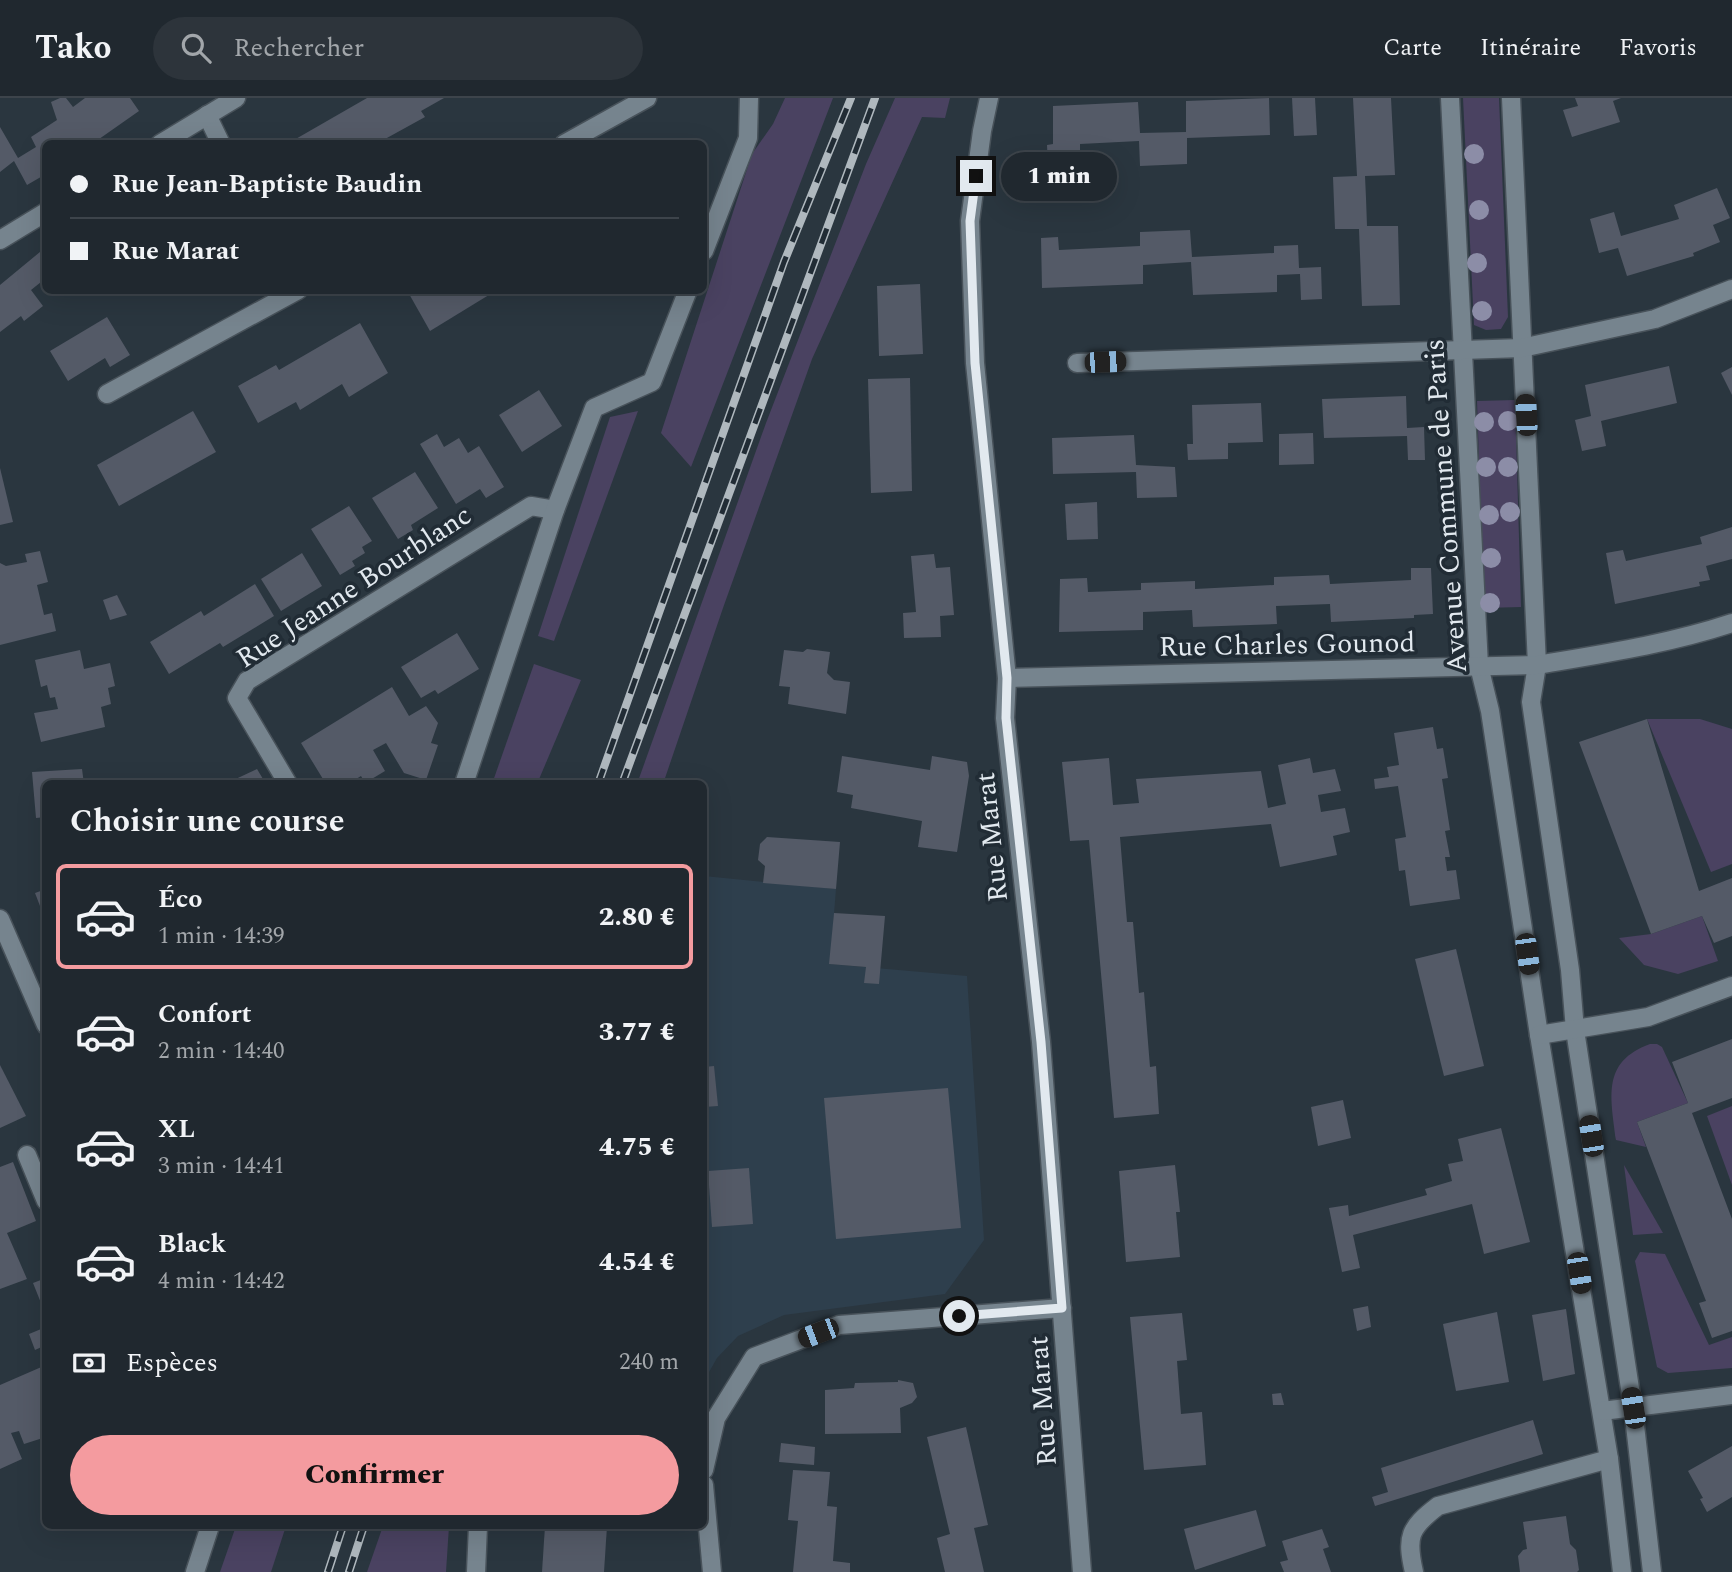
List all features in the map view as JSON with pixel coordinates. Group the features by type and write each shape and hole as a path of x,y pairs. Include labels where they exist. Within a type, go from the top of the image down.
{"street":[{"path":"166,140 236,98"},
{"path":"571,140 647,98"},
{"path":"707,243 748,138 749,98"},
{"name":"Rue Marat","path":"989,98 970,221 975,363 1007,678 1006,718 1041,1042 1083,1572"},
{"name":"Avenue Commune de Paris","path":"1450,98 1479,666 1490,711 1539,1035 1602,1411 1622,1572"},
{"path":"1511,98 1537,665 1531,702 1570,970 1575,1030 1633,1408 1652,1572"},
{"path":"207,115 219,140"},
{"path":"0,240 42,214"},
{"path":"1077,363 1522,348 1655,319 1732,289"},
{"path":"107,394 291,294"},
{"path":"465,780 555,510 594,408 652,382 686,294"},
{"name":"Rue Jeanne Bourblanc","path":"286,780 237,698 247,681 531,506 555,510"},
{"name":"Rue Charles Gounod","path":"1007,678 1537,665 1614,652 1709,631 1732,623"},
{"path":"0,919 6,950 42,1018"},
{"path":"1539,1035 1648,1017 1732,986"},
{"path":"27,1156 42,1192"},
{"path":"707,1457 716,1418 754,1357 839,1325 1062,1308"},
{"path":"1602,1411 1732,1395"},
{"path":"1414,1572 1408,1546 1418,1522 1437,1506 1609,1459"},
{"path":"707,1518 712,1572"},
{"path":"195,1572 209,1529"},
{"path":"476,1572 478,1529"}],"shaded area":[{"path":"785,98 833,98 691,467 661,433 752,154 773,124"},
{"path":"895,98 950,98 945,118 922,117 812,359 664,780 638,780 766,423 866,164"},
{"path":"1463,98 1499,98 1508,317 1501,329 1486,330 1474,325"},
{"path":"1515,400 1521,607 1484,608 1477,401"},
{"path":"638,411 554,641 538,636 610,417"},
{"path":"534,664 581,680 539,780 493,780"},
{"path":"1647,719 1700,719 1732,729 1732,864 1711,872"},
{"path":"707,876 836,889 830,964 967,976 984,1240 945,1294 784,1315 738,1336 717,1358 707,1376"},
{"path":"1702,916 1718,961 1678,974 1644,965 1619,938 1651,934"},
{"path":"1650,1044 1662,1047 1688,1103 1637,1122 1646,1147 1616,1140 1612,1095 1616,1071 1623,1061"},
{"path":"1732,1106 1732,1185 1707,1116"},
{"path":"1624,1165 1663,1233 1633,1235"},
{"path":"1640,1252 1665,1254 1709,1345 1732,1337 1732,1368 1668,1373 1657,1367 1635,1261"},
{"path":"235,1529 285,1529 271,1572 220,1572"},
{"path":"382,1529 449,1529 446,1572 367,1572"}],"building":[{"path":"66,98 73,107 85,98 130,98 139,111 98,140 42,140 42,176 27,185 14,161 0,172 0,127 18,158 36,147 31,137 57,120 51,102"},
{"path":"367,98 444,98 421,111 425,117 383,140 294,140"},
{"path":"1269,98 1270,135 1187,138 1187,164 1140,166 1139,141 1080,144 1080,166 1048,167 1047,145 1053,144 1053,106 1138,102 1140,133 1186,132 1186,101"},
{"path":"1292,98 1315,98 1317,135 1294,136"},
{"path":"1353,98 1391,98 1395,175 1365,176 1367,226 1398,226 1400,305 1362,306 1359,229 1335,229 1333,177 1357,176"},
{"path":"1575,98 1621,98 1613,101 1620,122 1572,137 1563,110 1578,106"},
{"path":"1717,188 1730,218 1713,225 1720,242 1693,253 1694,256 1627,276 1618,248 1599,253 1590,219 1614,212 1621,236 1679,219 1674,205"},
{"path":"1190,230 1192,257 1274,253 1274,246 1298,245 1299,268 1321,267 1322,299 1301,300 1300,274 1277,275 1277,292 1193,295 1191,262 1143,265 1143,284 1042,288 1041,238 1058,237 1059,250 1140,246 1140,232"},
{"path":"42,250 42,281 31,290 43,306 24,321 21,316 0,332 0,285"},
{"path":"920,284 923,354 879,356 877,286"},
{"path":"409,294 490,294 430,331"},
{"path":"107,317 130,355 110,367 105,358 68,381 50,351"},
{"path":"360,323 388,373 349,397 342,384 300,410 296,402 258,423 238,386 276,365 279,370"},
{"path":"1669,366 1677,403 1601,421 1606,446 1582,451 1575,420 1591,416 1585,385"},
{"path":"1732,367 1732,395 1721,373"},
{"path":"910,378 912,491 871,493 868,379"},
{"path":"539,390 562,426 522,452 499,415"},
{"path":"1406,396 1407,428 1424,427 1425,460 1408,460 1407,436 1324,438 1322,399"},
{"path":"1261,403 1263,442 1228,443 1228,459 1188,460 1187,444 1193,444 1192,405"},
{"path":"193,411 216,452 119,506 97,465"},
{"path":"1313,433 1314,464 1279,465 1279,434"},
{"path":"437,434 444,447 459,438 468,453 479,446 504,487 486,498 480,489 456,504 420,444"},
{"path":"1134,435 1136,465 1175,467 1177,497 1137,498 1136,472 1053,474 1052,438"},
{"path":"0,468 13,522 0,525"},
{"path":"415,472 438,508 411,525 413,530 398,539 372,498"},
{"path":"1097,502 1098,539 1067,540 1065,504"},
{"path":"349,506 372,541 362,547 365,553 352,561 355,566 340,575 311,529"},
{"path":"1732,527 1732,559 1706,566 1710,580 1699,582 1700,586 1615,604 1606,553 1623,550 1626,561 1702,544 1700,537"},
{"path":"40,551 48,582 37,585 44,615 52,613 56,631 0,645 0,563 6,566 27,562 25,554"},
{"path":"302,553 322,586 281,611 261,579"},
{"path":"934,554 936,568 950,567 954,615 940,616 941,637 904,638 903,613 916,612 911,556"},
{"path":"1411,568 1431,568 1433,614 1414,615 1414,618 1331,622 1330,604 1276,606 1277,624 1193,627 1192,610 1143,612 1143,630 1059,632 1060,579 1087,578 1088,592 1141,590 1141,583 1195,581 1195,589 1274,585 1274,577 1329,575 1330,584 1411,580"},
{"path":"255,584 274,616 223,647 220,643 169,674 150,642 201,611 204,616"},
{"path":"117,595 127,615 110,620 103,600"},
{"path":"457,633 479,669 438,694 435,690 421,698 401,667"},
{"path":"807,649 830,652 827,673 834,680 850,682 846,714 788,704 790,687 779,686 784,650 803,652"},
{"path":"80,650 84,669 110,663 115,686 108,688 111,704 101,707 105,727 41,742 34,713 58,709 55,697 50,698 47,685 41,687 35,660"},
{"path":"392,687 409,716 426,706 438,723 431,743 438,745 426,780 404,773 386,743 373,750 385,771 370,780 363,780 361,776 354,780 324,780 301,743"},
{"path":"1647,719 1699,891 1732,878 1732,936 1714,943 1702,916 1651,934 1579,742"},
{"path":"1433,727 1437,749 1443,748 1448,778 1442,779 1450,830 1445,831 1450,857 1445,857 1447,871 1456,870 1460,899 1410,906 1405,870 1399,871 1395,839 1406,837 1398,786 1375,789 1374,779 1389,777 1387,767 1399,765 1394,733"},
{"path":"842,756 930,770 932,756 967,762 969,776 957,852 918,847 922,821 851,808 853,795 837,792"},
{"path":"1109,758 1113,805 1139,803 1136,779 1261,771 1268,808 1286,804 1278,765 1310,758 1313,773 1335,769 1341,791 1318,795 1321,812 1345,808 1350,832 1333,836 1337,855 1280,867 1271,824 1120,837 1127,922 1133,922 1139,993 1144,992 1150,1067 1156,1066 1159,1114 1114,1118 1089,840 1070,841 1062,762"},
{"path":"82,769 83,780 42,780 42,817 36,818 32,772"},
{"path":"257,769 264,780 234,780"},
{"path":"767,837 840,842 836,889 763,883 765,866 758,860 760,844"},
{"path":"42,890 42,911 35,893"},
{"path":"834,913 885,916 879,984 864,983 866,967 829,964"},
{"path":"1456,949 1484,1066 1444,1076 1415,959"},
{"path":"1732,1039 1732,1098 1692,1113 1732,1219 1732,1331 1712,1338 1699,1303 1706,1301 1637,1122 1688,1103 1672,1062"},
{"path":"0,1065 26,1116 0,1128"},
{"path":"714,1066 718,1106 707,1107 707,1067"},
{"path":"948,1088 961,1228 836,1239 824,1098"},
{"path":"1343,1100 1351,1138 1318,1146 1311,1107"},
{"path":"1501,1128 1530,1242 1484,1254 1472,1204 1353,1235 1360,1268 1342,1272 1329,1208 1348,1205 1349,1216 1427,1195 1425,1189 1452,1181 1448,1164 1463,1161 1458,1139"},
{"path":"13,1162 36,1221 7,1233 27,1279 0,1289 0,1167"},
{"path":"1175,1165 1180,1212 1176,1212 1180,1257 1126,1262 1119,1171"},
{"path":"749,1168 753,1224 712,1227 708,1171"},
{"path":"42,1280 42,1306 33,1283"},
{"path":"1368,1306 1371,1327 1357,1331 1353,1309"},
{"path":"1566,1309 1575,1374 1543,1381 1532,1315"},
{"path":"1497,1312 1509,1382 1456,1391 1443,1324"},
{"path":"1182,1313 1187,1360 1177,1361 1181,1414 1202,1412 1206,1465 1144,1470 1130,1317"},
{"path":"42,1329 42,1347 35,1350 29,1334"},
{"path":"42,1367 42,1438 24,1444 19,1431 11,1433 22,1459 0,1469 0,1385"},
{"path":"898,1380 913,1383 917,1397 912,1403 900,1408 901,1433 825,1434 825,1390 854,1388 855,1383"},
{"path":"1281,1393 1284,1405 1273,1405 1272,1394"},
{"path":"1533,1420 1543,1454 1375,1506 1372,1497 1388,1492 1381,1468"},
{"path":"966,1427 988,1525 974,1528 984,1572 945,1572 937,1538 950,1534 927,1437"},
{"path":"781,1443 815,1447 814,1465 779,1462"},
{"path":"1732,1446 1732,1497 1707,1512 1700,1499 1703,1498 1688,1471"},
{"path":"793,1470 830,1472 827,1506 837,1507 833,1561 850,1563 850,1572 793,1572 798,1521 788,1520"},
{"path":"1256,1510 1266,1546 1195,1570 1184,1529"},
{"path":"1566,1516 1570,1544 1576,1550 1579,1570 1520,1572 1518,1556 1527,1549 1523,1522"},
{"path":"545,1529 607,1529 604,1572 542,1572"},
{"path":"1322,1529 1329,1547 1323,1549 1331,1572 1284,1572 1280,1562 1288,1560 1282,1541"}],"railway":[{"path":"599,780 784,262 851,98"},
{"path":"623,780 875,98"},
{"path":"328,1572 342,1529"},
{"path":"349,1572 363,1529"}],"route":[{"path":"959,1316 1062,1308 1041,1042 1006,718 1007,678 975,363 970,221 976,176"}]}
